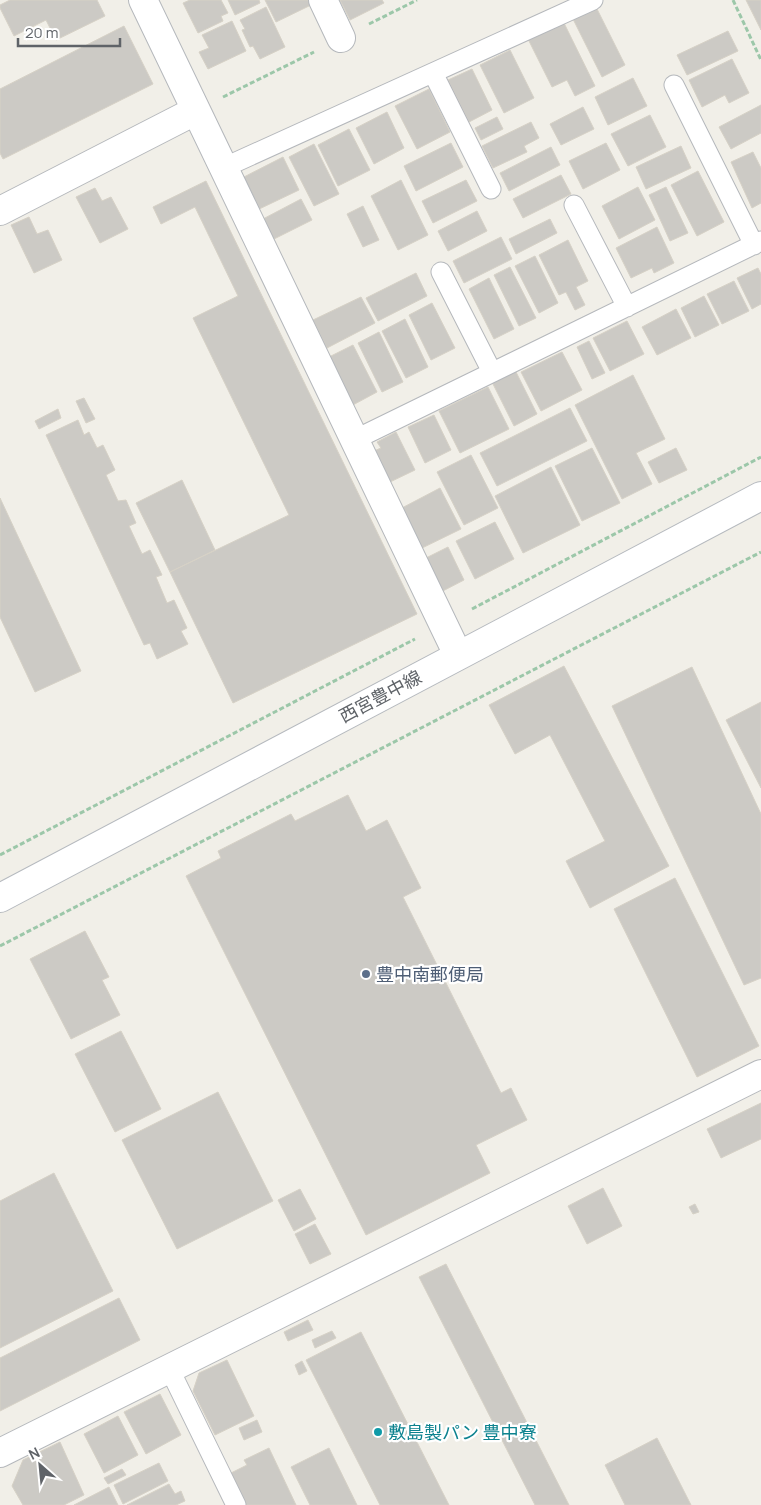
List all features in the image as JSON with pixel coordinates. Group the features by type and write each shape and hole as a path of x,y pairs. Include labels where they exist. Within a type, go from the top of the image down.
{"street":[{"path":"143,0 458,655"},
{"path":"323,0 341,38"},
{"path":"0,211 195,111"},
{"name":"西宮豊中線","path":"0,898 761,496"},
{"path":"0,1453 761,1074"}],"lane":[{"path":"223,168 593,0"},
{"path":"433,73 491,189"},
{"path":"354,440 758,243 674,85"},
{"path":"574,205 627,307"},
{"path":"441,272 492,372"},
{"path":"169,1368 236,1505"}],"path":[{"path":"195,111 417,0"},
{"path":"733,0 761,60"},
{"path":"0,855 761,457"},
{"path":"0,946 761,552"}],"building":[{"path":"10,0 97,0 105,16 56,40 46,20 14,36 0,8 0,5"},
{"path":"190,0 221,0 228,13 221,16 223,21 198,33 183,3"},
{"path":"228,0 259,0 260,3 235,15"},
{"path":"265,0 308,0 311,5 276,22"},
{"path":"340,0 382,0 384,3 350,20"},
{"path":"746,0 761,0 761,30"},
{"path":"266,7 285,47 260,59 253,46 250,47 242,30 245,29 240,20"},
{"path":"596,7 625,65 602,77 573,19"},
{"path":"562,19 595,86 575,96 567,80 552,87 527,37"},
{"path":"232,21 246,51 208,69 199,52 209,48 202,35"},
{"path":"124,26 153,84 3,159 0,153 0,89"},
{"path":"728,31 738,51 687,75 677,55"},
{"path":"510,50 534,98 504,113 480,65"},
{"path":"732,59 749,93 729,103 725,95 702,107 689,80"},
{"path":"472,69 492,110 469,122 448,80"},
{"path":"633,78 647,106 608,125 595,97"},
{"path":"429,89 450,132 417,149 395,106"},
{"path":"761,105 761,133 731,149 719,127"},
{"path":"583,107 594,129 561,145 550,124"},
{"path":"387,112 404,148 374,164 356,128"},
{"path":"650,115 666,147 628,166 611,134"},
{"path":"497,117 503,129 481,140 475,128"},
{"path":"531,122 539,138 524,146 527,152 493,168 482,146"},
{"path":"349,129 370,170 338,186 318,145"},
{"path":"451,143 463,167 416,191 404,166"},
{"path":"606,143 620,170 583,189 569,161"},
{"path":"314,144 339,194 314,206 289,157"},
{"path":"681,146 691,168 646,189 636,167"},
{"path":"551,147 560,165 509,191 500,173"},
{"path":"753,152 761,168 761,203 752,208 731,162"},
{"path":"283,157 299,190 255,211 240,179"},
{"path":"698,171 724,222 697,236 671,185"},
{"path":"561,175 571,194 523,218 513,199"},
{"path":"401,180 428,235 398,250 371,196"},
{"path":"466,180 477,201 433,223 422,201"},
{"path":"206,181 417,614 233,703 170,572 289,515 193,318 238,296 195,207 161,224 153,207"},
{"path":"638,187 655,220 619,239 602,206"},
{"path":"666,187 688,233 670,241 649,195"},
{"path":"95,188 102,201 111,197 128,229 100,243 76,197"},
{"path":"301,199 312,220 274,239 263,219"},
{"path":"363,206 379,240 363,247 347,214"},
{"path":"477,211 487,231 448,251 438,231"},
{"path":"29,217 37,234 48,230 62,260 34,273 11,225"},
{"path":"550,219 557,233 516,254 509,239"},
{"path":"657,227 674,263 654,273 652,268 631,278 616,248"},
{"path":"501,237 512,259 464,283 453,261"},
{"path":"568,240 588,281 576,287 585,305 575,310 566,292 559,295 539,255"},
{"path":"535,256 558,303 539,313 515,266"},
{"path":"510,267 536,318 519,326 494,275"},
{"path":"758,268 761,274 761,304 752,309 737,278"},
{"path":"416,273 427,296 378,321 366,298"},
{"path":"489,278 514,329 494,339 469,289"},
{"path":"734,281 749,311 722,324 707,294"},
{"path":"704,296 719,325 695,337 681,308"},
{"path":"361,297 375,323 327,348 313,320"},
{"path":"432,303 455,348 431,360 409,315"},
{"path":"676,309 691,338 657,355 642,327"},
{"path":"405,319 428,367 406,378 382,331"},
{"path":"627,321 644,354 610,371 593,338"},
{"path":"379,332 403,382 382,392 358,343"},
{"path":"589,341 605,373 592,379 577,347"},
{"path":"353,345 377,392 351,406 327,358"},
{"path":"562,352 582,390 541,411 521,372"},
{"path":"515,370 537,414 514,426 492,382"},
{"path":"633,375 665,439 636,453 652,484 622,499 575,405"},
{"path":"488,387 509,429 460,453 439,411"},
{"path":"84,398 95,419 86,423 76,401"},
{"path":"570,408 587,441 497,486 480,453"},
{"path":"58,409 61,418 39,429 35,421"},
{"path":"434,415 451,450 425,463 408,427"},
{"path":"78,420 84,435 89,432 97,448 103,445 115,470 106,475 118,501 126,500 136,523 129,526 142,554 150,550 162,575 156,577 167,603 174,600 187,628 181,631 188,644 157,659 150,643 144,645 46,435"},
{"path":"396,432 415,470 390,482 374,451 381,448 377,442"},
{"path":"592,448 620,503 582,521 555,466"},
{"path":"676,448 687,470 659,483 648,462"},
{"path":"471,455 498,508 464,525 437,472"},
{"path":"551,467 580,525 523,553 495,496"},
{"path":"182,480 215,550 170,572 136,503"},
{"path":"440,488 461,529 420,549 400,509"},
{"path":"0,498 81,671 35,692 0,617"},
{"path":"495,522 514,559 475,579 456,541"},
{"path":"448,547 464,580 437,594 420,561"},
{"path":"564,666 669,866 590,908 566,861 605,841 550,735 515,754 489,705"},
{"path":"692,667 761,814 761,978 744,985 612,706"},
{"path":"761,702 761,788 726,720"},
{"path":"348,795 366,831 387,820 421,888 403,897 501,1093 511,1088 527,1120 476,1145 490,1173 366,1235 186,876 221,858 218,851 291,814 295,821"},
{"path":"675,878 759,1046 697,1077 614,909"},
{"path":"85,931 109,977 102,980 120,1015 71,1039 30,959"},
{"path":"121,1031 161,1109 115,1132 75,1054"},
{"path":"218,1092 273,1201 177,1249 122,1140"},
{"path":"761,1103 761,1139 721,1158 707,1129"},
{"path":"54,1173 113,1291 0,1348 0,1201"},
{"path":"603,1188 622,1226 587,1244 568,1206"},
{"path":"300,1189 316,1219 294,1231 278,1200"},
{"path":"695,1204 699,1212 693,1214 689,1207"},
{"path":"315,1224 331,1254 310,1264 295,1234"},
{"path":"446,1264 569,1505 535,1505 419,1277"},
{"path":"119,1298 140,1340 0,1411 0,1358"},
{"path":"308,1320 313,1330 288,1341 284,1332"},
{"path":"332,1331 336,1338 315,1348 312,1340"},
{"name":"敷島製パン 豊中寮","path":"361,1332 449,1505 380,1505 306,1360"},
{"path":"227,1360 254,1416 215,1435 193,1391 199,1373"},
{"path":"302,1361 307,1371 299,1375 295,1365"},
{"path":"160,1394 181,1435 146,1454 124,1412"},
{"path":"118,1416 138,1455 104,1473 84,1434"},
{"path":"257,1420 262,1432 244,1440 239,1428"},
{"path":"657,1438 691,1505 625,1505 605,1465"},
{"path":"60,1442 84,1495 64,1505 23,1505 12,1486 23,1460"},
{"path":"269,1448 296,1505 246,1505 231,1473 247,1465 244,1460"},
{"path":"329,1448 357,1505 310,1505 291,1467"},
{"path":"159,1463 168,1481 123,1504 114,1485"},
{"path":"122,1469 126,1475 108,1484 104,1478"},
{"path":"169,1484 175,1494 181,1491 185,1501 176,1505 127,1505"},
{"path":"109,1487 118,1505 74,1505"}],"place":[{"name":"豊中南郵便局","path":"366,974"},
{"name":"敷島製パン 豊中寮","path":"378,1432"}]}
